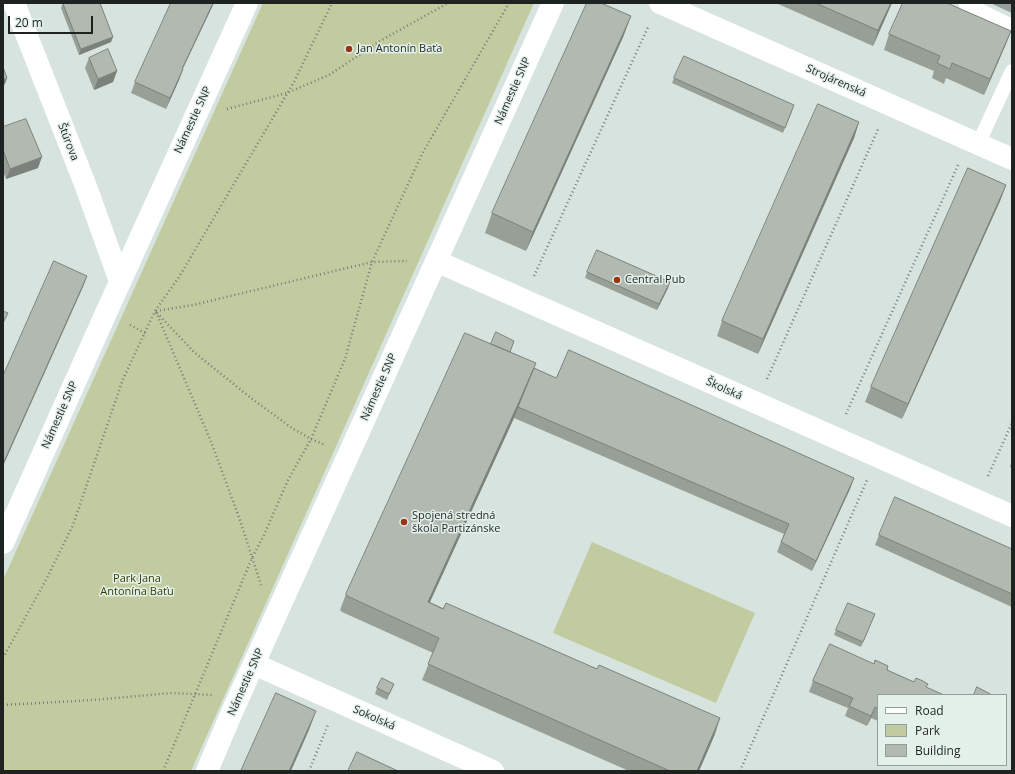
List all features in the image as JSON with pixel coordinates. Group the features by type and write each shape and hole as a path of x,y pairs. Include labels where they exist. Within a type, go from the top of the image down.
{"street":[{"name":"Štúrova","path":"14,3 85,184 120,281"},
{"name":"Námestie SNP","path":"3,543 120,281 247,3"},
{"name":"Námestie SNP","path":"208,771 232,712 553,3"},
{"name":"Strojárenská","path":"660,3 1012,159"},
{"name":"Školská","path":"436,261 1012,516"},
{"name":"Sokolská","path":"254,664 493,771"}],"lane":[{"path":"965,3 1012,26"},
{"path":"974,142 1012,71"}],"path":[{"path":"3,658 73,525 123,379 155,311 179,277 255,150 294,82 332,3"},
{"path":"221,111 287,93 329,75 380,41 448,3"},
{"path":"163,771 252,558 264,536 288,480 311,439 344,359 372,262 422,154 509,3"},
{"path":"523,300 649,25"},
{"path":"756,403 889,104"},
{"path":"836,438 974,142"},
{"path":"155,311 193,305 372,262 436,261"},
{"path":"155,311 195,353 251,398 292,428 311,439 329,447 349,453"},
{"path":"155,311 212,444 240,520 262,589 271,626"},
{"path":"124,322 145,333"},
{"path":"978,501 1012,423"},
{"path":"740,771 877,456"},
{"path":"3,705 93,700 172,693 212,695 232,712"},
{"path":"309,771 338,702"}],"green space":[{"name":"Park Jana Antonína Baťu","path":"263,3 534,3 191,771 3,771 3,580"},
{"path":"592,542 755,613 716,703 553,633"}],"building":[{"path":"63,3 100,3 113,37 81,49"},
{"path":"171,3 213,3 170,98 135,82"},
{"path":"587,3 601,3 631,16 533,232 492,213"},
{"path":"816,3 891,3 878,30"},
{"path":"903,3 947,3 1011,31 990,79 952,63 950,69 937,63 940,56 889,34"},
{"path":"108,49 117,71 98,79 89,58"},
{"path":"684,56 794,105 785,128 674,78"},
{"path":"3,67 7,78 3,80"},
{"path":"818,104 859,122 763,339 722,321"},
{"path":"26,119 42,157 10,169 3,150 3,127"},
{"path":"968,168 1006,185 908,404 871,387"},
{"path":"597,250 670,282 659,304 587,272"},
{"path":"54,261 87,276 3,464 3,376"},
{"path":"3,311 8,313 3,323"},
{"path":"496,332 514,341 510,352 491,344"},
{"path":"465,333 536,363 428,602 443,609 446,603 597,669 599,665 720,718 697,771 670,771 428,664 439,638 347,596 346,594"},
{"path":"569,350 854,478 816,561 781,542 789,524 518,407 534,368 556,378"},
{"path":"895,497 1012,549 1012,594 879,535"},
{"path":"848,603 875,614 863,642 836,630"},
{"path":"830,644 874,664 875,660 888,666 887,670 914,682 916,678 923,681 928,684 926,687 942,694 877,694 877,708 875,707 871,716 849,706 853,698 813,681"},
{"path":"382,678 394,684 389,694 377,688"},
{"path":"977,687 990,694 974,694"},
{"path":"276,693 316,711 289,771 241,771"},
{"path":"357,752 398,771 348,771"}],"place":[{"name":"Jan Antonín Baťa","path":"349,49"},
{"name":"Central Pub","path":"617,280"},
{"name":"Spojená stredná škola Partizánske","path":"404,522"}]}
